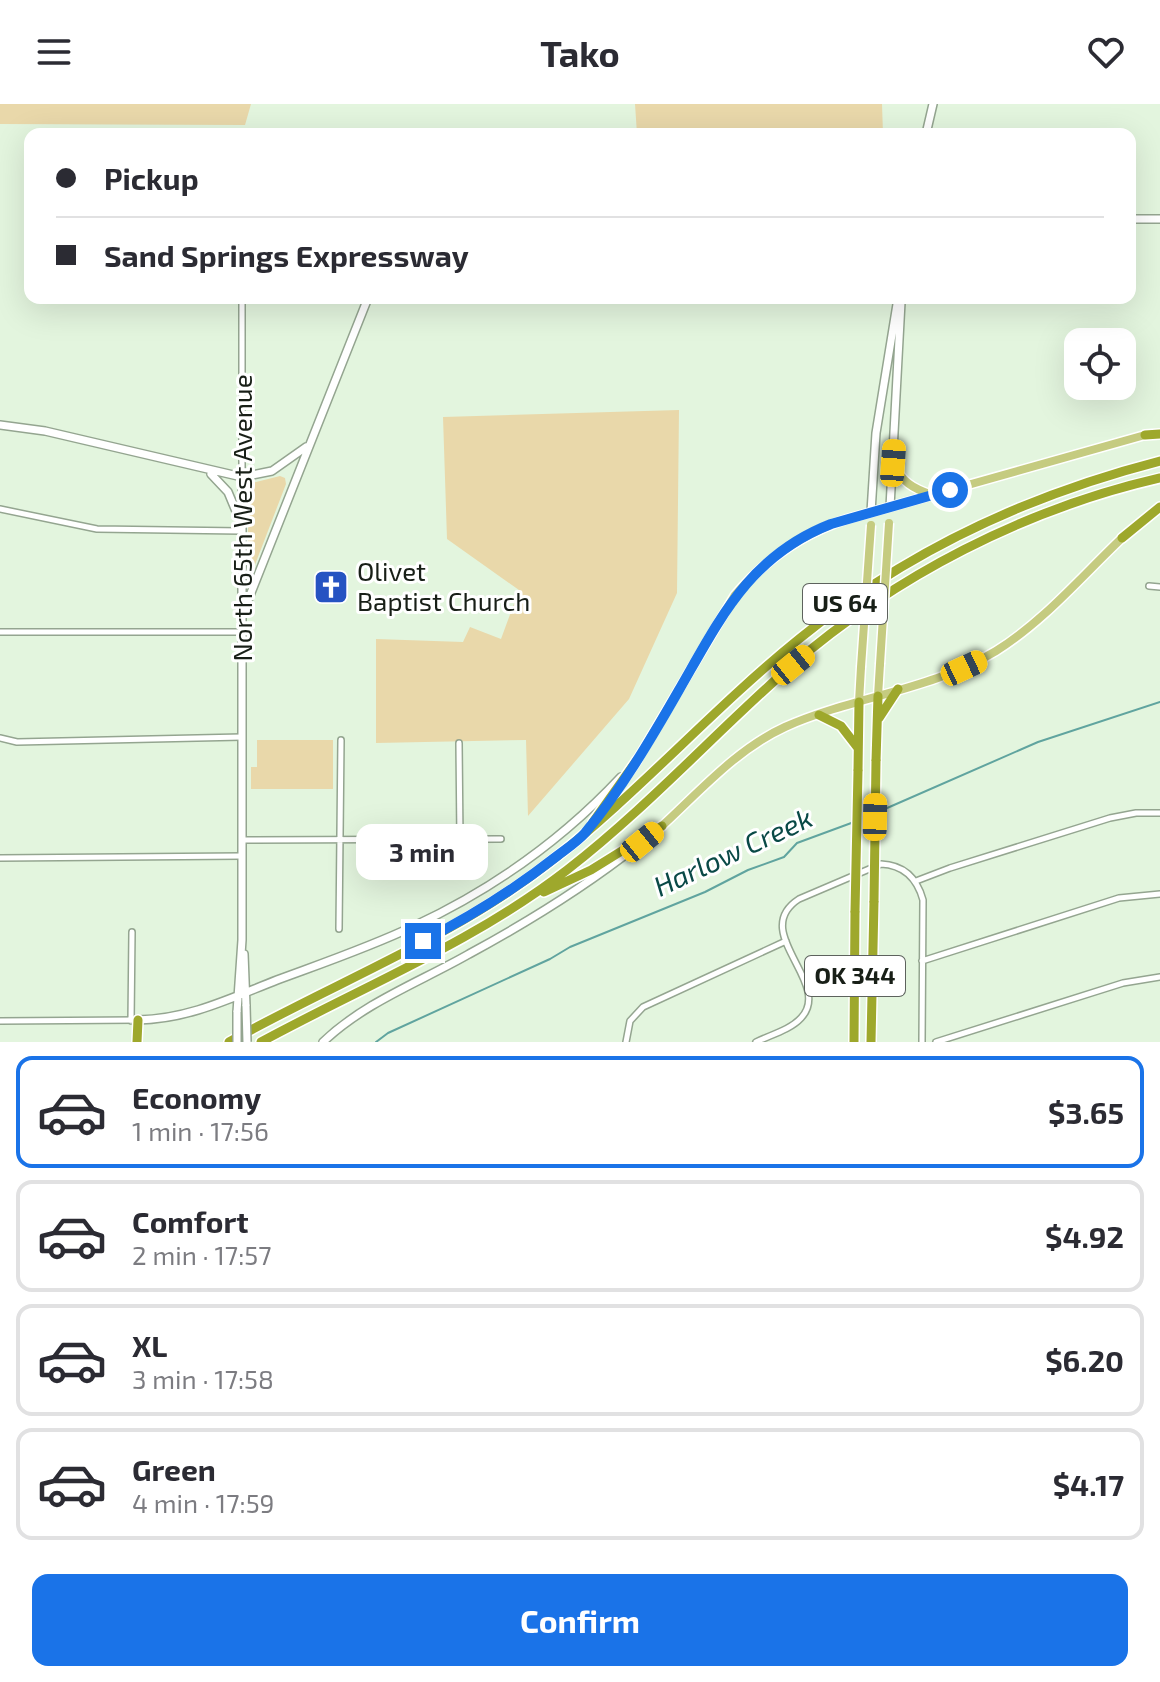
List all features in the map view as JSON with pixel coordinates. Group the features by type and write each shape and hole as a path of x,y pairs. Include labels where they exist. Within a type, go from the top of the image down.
{"highway":[{"path":"1145,435 1160,432"},
{"name":"US 64","path":"229,1042 469,916 520,884 584,835 782,653 881,579 941,544 1011,510 1083,483 1160,461"},
{"name":"US 64","path":"261,1042 436,953 516,905 602,841 793,665 875,603 940,562 1011,527 1090,497 1160,478"},
{"path":"1122,538 1160,507"},
{"path":"877,721 898,689"},
{"name":"OK 344","path":"871,1042 878,696"},
{"name":"OK 344","path":"854,1042 859,702"},
{"path":"819,715 841,726 858,748"},
{"path":"584,835 637,760"},
{"path":"516,905 591,870 662,826"},
{"path":"135,1020 137,1042"}],"main road":[{"path":"637,760 724,611 755,572 790,544 814,531 871,512 1145,435"},
{"path":"893,463 900,478 909,486 932,495"},
{"name":"OK 344","path":"878,696 890,507"},
{"name":"OK 344","path":"859,702 871,512"},
{"path":"662,826 751,746 781,729 964,668 1012,641 1122,538"}],"street":[{"path":"927,128 933,104"},
{"path":"1136,219 1160,219"},
{"name":"North 65th West Avenue","path":"242,304 242,940"},
{"path":"243,614 366,304"},
{"path":"871,512 876,433 899,304"},
{"path":"890,507 900,304"},
{"path":"0,425 45,431 242,477 278,468 308,446"},
{"path":"0,509 97,529 241,531 228,492 219,480 205,470"},
{"path":"1122,538 1160,514"},
{"path":"1149,586 1160,587"},
{"path":"0,632 242,632"},
{"path":"0,738 32,742 242,737"},
{"path":"339,929 341,740"},
{"path":"459,743 460,840"},
{"path":"0,1021 174,1018 388,937 464,900 542,848 587,812 637,760"},
{"path":"915,881 1110,818 1160,813"},
{"path":"323,1042 367,1008 470,954 603,873 662,826"},
{"path":"241,840 501,839"},
{"path":"0,858 242,856"},
{"path":"756,1042 794,1024 807,1008 808,990 783,927 789,907 799,899 881,864 900,868 915,881 923,900 922,1042"},
{"path":"922,961 1119,898 1160,894"},
{"path":"132,932 135,1020"},
{"path":"242,940 247,1042"},
{"path":"237,1042 236,997 242,940"},
{"path":"626,1042 627,1027 637,1012 649,1004 786,941"},
{"path":"936,1042 1123,983 1160,977"}],"shaded area":[{"path":"0,104 251,104 245,125 0,124"},
{"path":"635,104 882,104 883,128 637,128"},
{"path":"679,410 677,593 629,699 528,816 526,740 376,743 376,639 463,642 470,627 501,639 519,590 447,539 443,417"},
{"path":"280,476 285,478 286,484 251,575 248,575 248,484"},
{"path":"257,740 333,740 333,789 251,789 251,767 257,767"}],"waterway":[{"name":"Harlow Creek","path":"878,812 1038,742 1160,702"},
{"name":"Harlow Creek","path":"860,820 872,814"},
{"name":"Harlow Creek","path":"376,1042 388,1033 570,947 705,892 748,870 784,857 797,843 854,822"}],"place":[{"name":"Olivet Baptist Church","path":"331,587"}],"route":[{"path":"423,941 520,884 584,835 651,739 724,611 755,572 771,558 790,544 831,524 950,490"}]}
